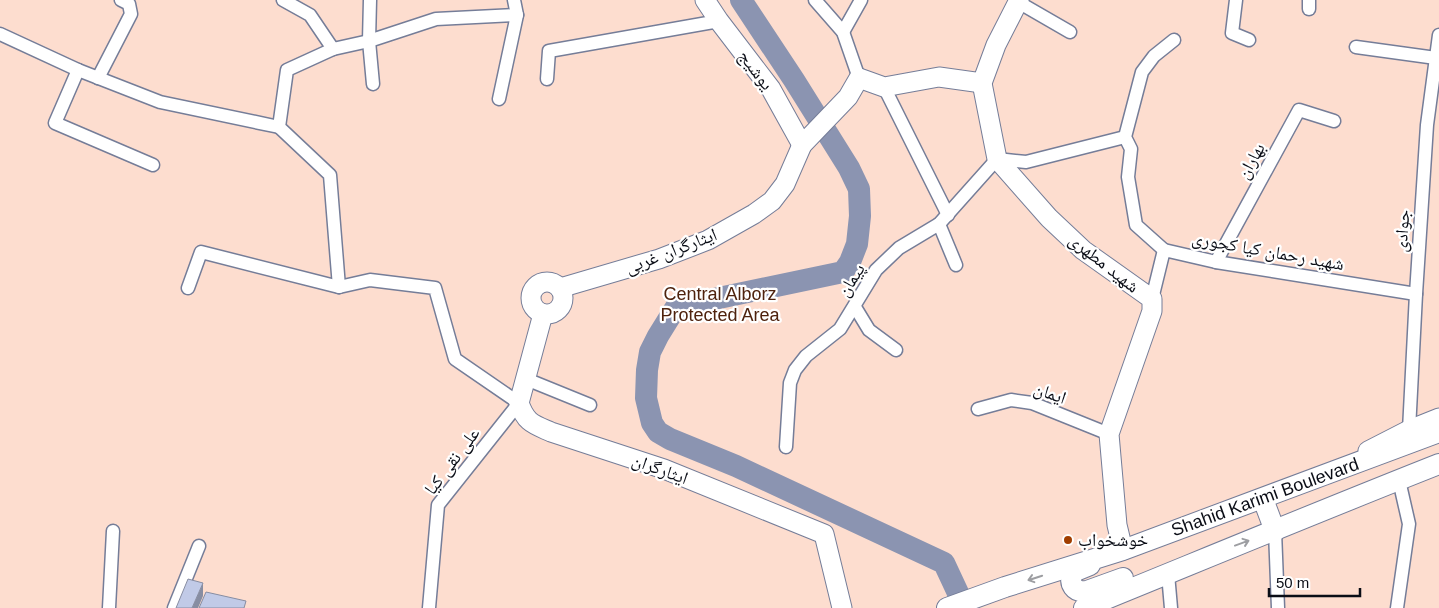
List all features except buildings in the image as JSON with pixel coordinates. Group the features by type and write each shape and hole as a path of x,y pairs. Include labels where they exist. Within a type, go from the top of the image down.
{"main road":[{"name":"Shahid Karimi Boulevard","path":"947,608 987,593 1123,550 1439,432"},
{"name":"Shahid Karimi Boulevard","path":"1084,608 1439,464"},
{"name":"Shahid Karimi Boulevard","path":"1325,509 1401,489 1439,476"},
{"path":"1263,499 1275,531"},
{"path":"1123,550 1073,572 1070,578 1074,590 1086,591 1188,555 1207,557"}],"street":[{"path":"98,78 131,14 128,4 121,0"},
{"path":"283,0 310,15 333,50"},
{"path":"370,0 369,41 373,84"},
{"path":"499,98 517,15 514,0"},
{"name":"یوشیج","path":"705,0 771,89 804,142"},
{"path":"804,142 848,97 859,78 843,32 815,0"},
{"path":"843,32 861,0"},
{"path":"1236,0 1232,33 1249,40"},
{"path":"1070,32 1019,1 996,45 982,83 997,159 1026,162 1125,137"},
{"path":"279,127 287,70 333,50 369,41 436,19 517,15"},
{"path":"547,79 549,51 719,21"},
{"path":"0,34 78,70 160,102 279,127 330,175 339,287"},
{"name":"جوادی","path":"1409,430 1427,126 1439,35"},
{"path":"1164,250 1136,225 1128,177 1131,149 1125,137 1142,72 1154,56 1174,40"},
{"path":"1356,47 1436,58"},
{"path":"78,70 55,122 153,165"},
{"path":"859,78 884,87 939,78 982,83"},
{"path":"884,87 943,219 956,265"},
{"name":"بهاران","path":"1216,262 1299,110 1334,121"},
{"name":"ایثارگران غربی","path":"560,288 659,259 708,240 754,214 772,201 785,184 804,142"},
{"name":"پیمان","path":"786,447 790,383 795,370 806,356 840,329 876,270 899,248 943,219 997,159"},
{"name":"شهید مطهری","path":"997,159 1049,218 1083,250 1152,300 1152,311 1109,434 1117,525 1123,550"},
{"name":"شهید رحمان کیا کجوری","path":"1152,300 1164,250 1216,262 1416,294"},
{"path":"188,288 201,252 339,287 370,280 435,288 455,359 519,403 543,314"},
{"path":"543,282 551,282 560,288 563,298 559,309 554,312 543,314 531,304 530,294 533,289 543,282"},
{"path":"855,307 869,330 896,350"},
{"path":"526,379 590,405"},
{"name":"ایمان","path":"978,409 1011,400 1032,403 1109,434"},
{"name":"علی نقی کیا","path":"429,608 438,505 519,403"},
{"name":"ایثارگران","path":"519,403 523,416 542,429 664,469 824,534 842,608"},
{"path":"1312,480 1409,430 1439,418"},
{"path":"1397,608 1409,524 1401,489"},
{"path":"109,608 113,531"},
{"path":"1275,531 1278,608"},
{"path":"174,608 199,546"},
{"path":"1168,574 1171,608"}],"green space":[{"name":"Central Alborz Protected Area","path":"0,0 1439,0 1439,608 0,608"}],"waterway":[{"path":"741,0 849,168 859,189 860,216 857,244 850,262 843,272 676,307 650,352 646,398 652,423 658,432 670,439 736,466 944,563 965,608"}],"place":[{"name":"خوشخواب","path":"1068,540"}]}
